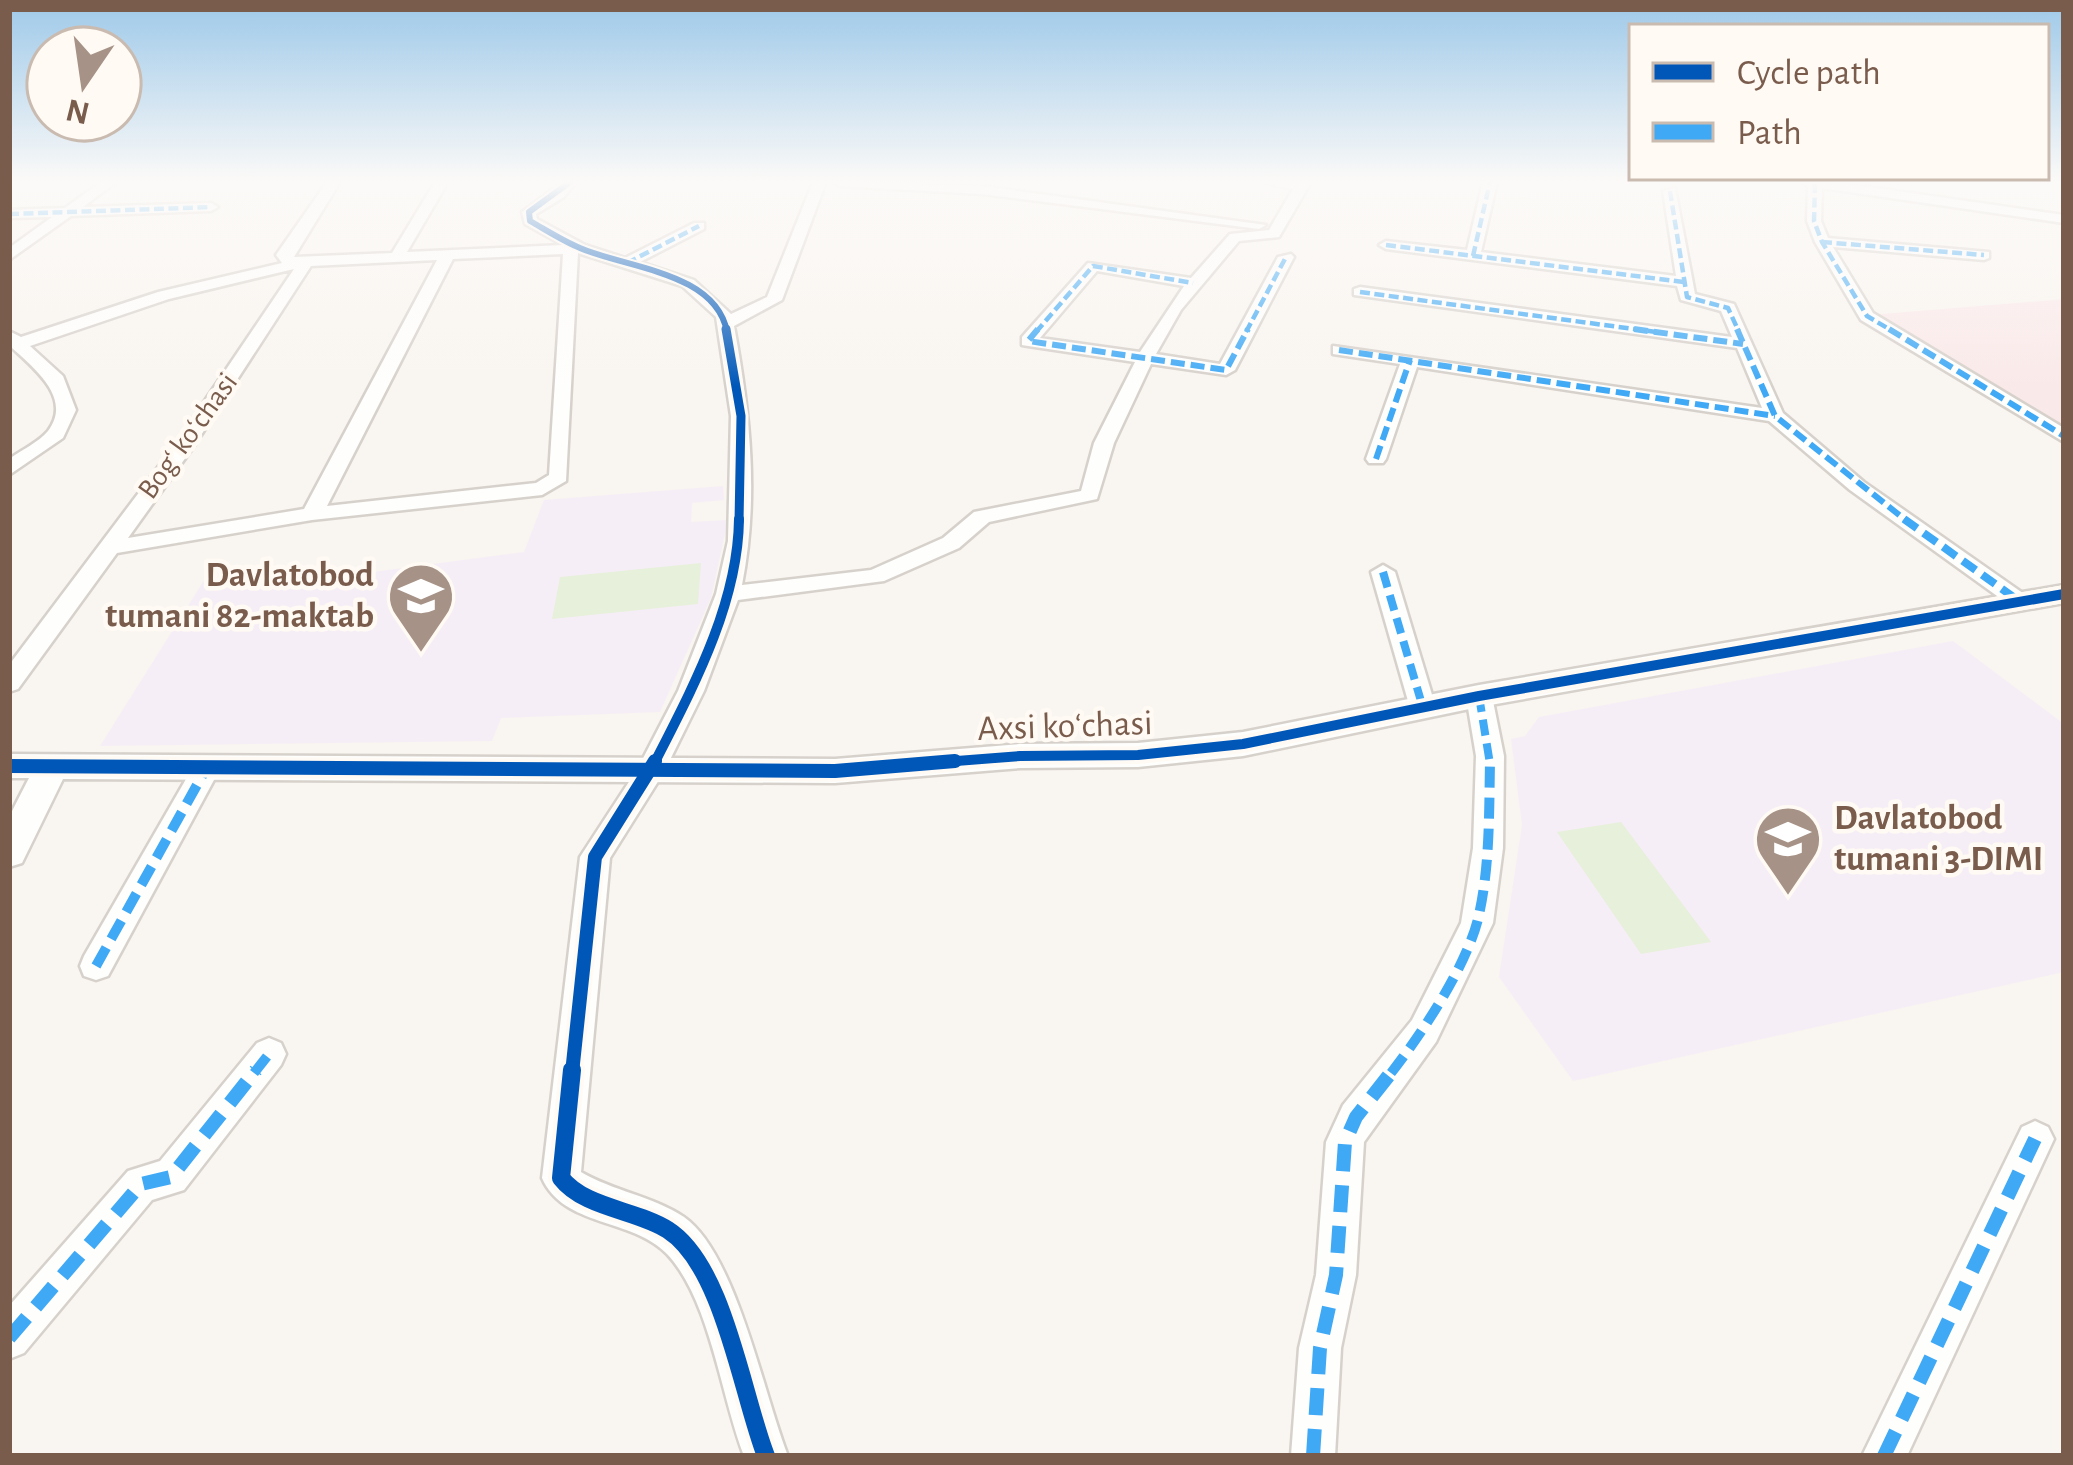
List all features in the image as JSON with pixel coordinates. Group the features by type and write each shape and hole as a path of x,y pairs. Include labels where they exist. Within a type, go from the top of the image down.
{"street":[{"path":"287,250 284,255 289,262 537,250"},
{"path":"399,254 401,250"},
{"path":"106,548 312,514 542,489 559,477 575,250"},
{"path":"583,250 688,283 727,323 741,416 742,472 740,541 728,594 691,691 650,772 596,857 561,1178 563,1187 573,1194 655,1220 680,1239 697,1262 746,1412 766,1456"},
{"path":"627,263 652,250"},
{"path":"727,323 773,300 793,250"},
{"path":"728,594 876,576 951,543 982,517 1090,495 1104,443 1144,359 1193,283 1222,250"},
{"path":"1429,250 1684,282"},
{"path":"1473,256 1474,250"},
{"path":"1679,250 1690,299 1728,308 1775,416 1857,486 2018,601"},
{"path":"1827,250 1867,316 2064,436"},
{"path":"1919,250 1984,256"},
{"path":"312,514 447,256"},
{"path":"1193,283 1098,258 1028,340 1226,370 1286,257"},
{"path":"14,340 164,295 305,262"},
{"name":"Bogʻ koʻchasi","path":"9,682 197,427 295,284 305,262"},
{"path":"1360,292 1743,344"},
{"path":"9,469 56,434 66,410 57,380 14,340"},
{"path":"1339,350 1775,416"},
{"path":"1376,459 1410,360"},
{"path":"1383,572 1423,709"},
{"name":"Axsi koʻchasi","path":"9,766 835,771 1020,756 1138,755 1243,745 1479,696 2060,597"},
{"path":"1313,1456 1320,1348 1336,1275 1345,1142 1356,1117 1424,1031 1477,923 1488,848 1490,756 1479,696"},
{"path":"9,853 54,763"},
{"path":"96,966 207,766"},
{"path":"9,1338 141,1184 171,1177 269,1054"},
{"path":"1884,1456 2035,1139"}],"shaded area":[{"path":"2064,299 2064,434 1869,315"},
{"name":"Davlatobod tumani 82-maktab","path":"723,486 724,500 692,503 691,522 728,520 711,598 660,712 501,718 492,741 100,746 203,582 312,580 524,552 544,500"},
{"name":"Davlatobod tumani 3-DIMI","path":"1953,641 2064,724 2064,972 1573,1081 1499,977 1522,825 1511,739 1525,736 1539,717"}],"green space":[{"path":"701,563 698,604 552,619 560,577"},
{"path":"1621,822 1711,942 1641,954 1557,832"}],"marked path":[{"path":"627,263 652,250"},
{"path":"1429,250 1684,282"},
{"path":"1473,256 1474,250"},
{"path":"1680,250 1687,297 1728,308 1775,416 1857,486 2019,601"},
{"path":"1827,250 1867,316 2064,436"},
{"path":"1926,250 1984,255"},
{"path":"1193,283 1093,266 1028,341 1226,370 1286,257"},
{"path":"1360,292 1743,344"},
{"path":"1339,350 1775,416"},
{"path":"1376,459 1410,360"},
{"path":"1383,572 1423,708"},
{"path":"1313,1456 1320,1348 1336,1275 1345,1142 1356,1117 1424,1031 1477,923 1488,848 1490,756 1479,696"},
{"path":"96,966 207,767"},
{"path":"9,1338 141,1184 171,1177 269,1054"},
{"path":"1884,1456 2035,1139"}],"cycle path":[{"path":"587,250 688,283 724,316 741,416 739,541 728,594 691,691 650,772 595,857 561,1178 578,1192 668,1230 696,1260 719,1312 766,1456"},
{"path":"9,766 835,771 1020,756 1138,755 1243,744 1479,696 2064,594"}],"place":[{"name":"Davlatobod tumani 82-maktab","path":"421,655"},
{"name":"Davlatobod tumani 3-DIMI","path":"1788,898"}]}
